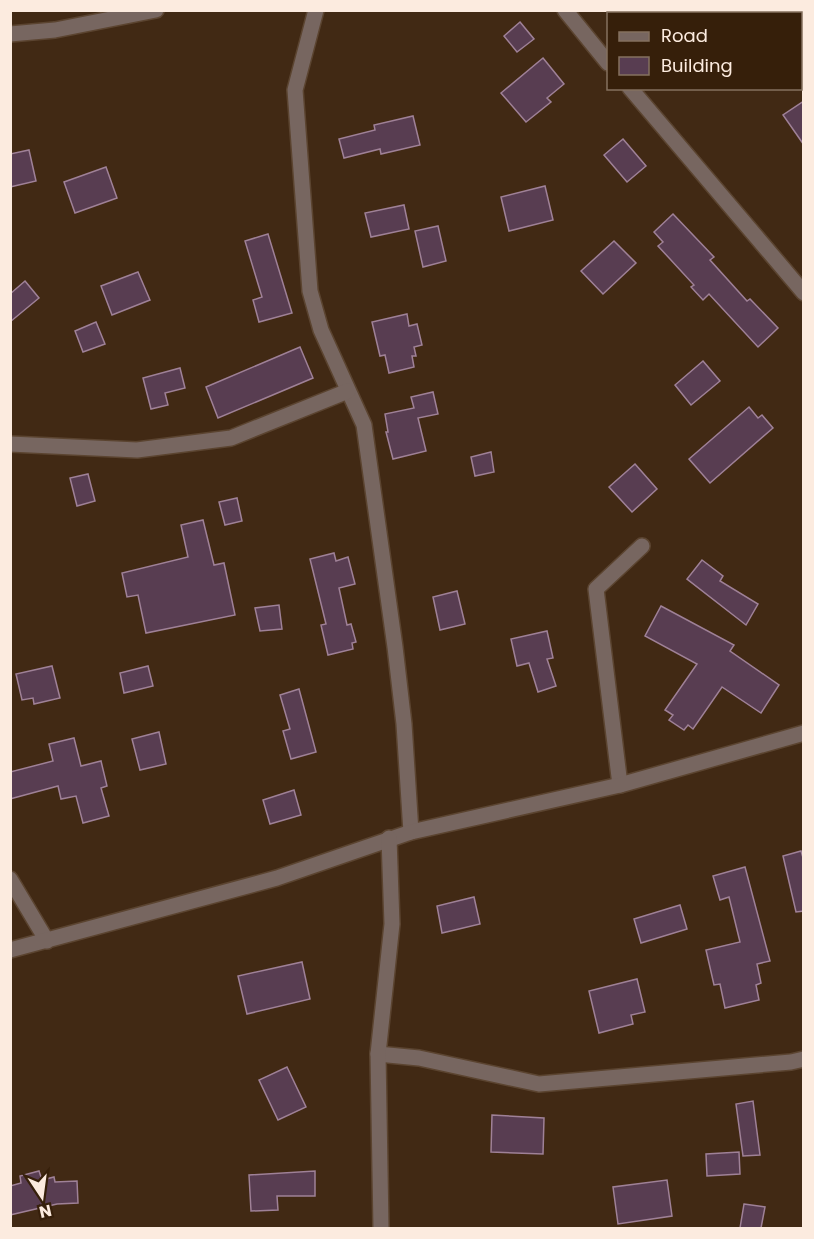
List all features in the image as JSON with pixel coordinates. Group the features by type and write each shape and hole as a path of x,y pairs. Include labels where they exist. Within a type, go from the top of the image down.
{"street":[{"path":"10,34 55,30 156,10"},
{"path":"316,10 294,90 305,205 310,291 321,330 364,425 396,647 404,723 411,832"},
{"path":"565,10 607,61"},
{"path":"632,90 804,293"},
{"path":"10,444 137,450 231,438 348,392"},
{"path":"620,785 596,589 642,546"},
{"path":"10,950 277,878 389,838 620,785 804,733"},
{"path":"381,1228 378,1054 392,924 389,838"},
{"path":"10,879 46,941"},
{"path":"378,1054 419,1058 538,1084 804,1059"}],"building":[{"path":"520,22 534,39 517,52 504,36"},
{"path":"543,58 564,84 547,98 551,102 526,122 501,93"},
{"path":"804,101 804,145 783,115"},
{"path":"413,116 420,145 381,154 380,149 344,158 339,139 375,130 374,125"},
{"path":"623,139 646,166 627,182 604,155"},
{"path":"29,150 36,181 10,187 10,154"},
{"path":"106,167 117,198 75,213 64,182"},
{"path":"545,186 553,220 509,231 501,197"},
{"path":"404,205 409,229 371,237 365,213"},
{"path":"673,214 714,257 710,260 747,301 750,299 778,328 758,347 709,294 703,300 691,287 694,285 658,246 663,242 654,232"},
{"path":"438,226 446,261 423,267 415,231"},
{"path":"268,234 292,313 259,322 253,300 262,297 245,241"},
{"path":"614,241 636,263 603,294 581,271"},
{"path":"138,272 150,300 112,315 101,286"},
{"path":"25,281 39,298 10,322 10,294"},
{"path":"407,314 409,326 417,324 422,345 414,347 416,356 412,356 414,367 389,373 385,355 380,356 372,322"},
{"path":"96,322 105,344 83,352 75,331"},
{"path":"300,347 313,378 218,418 206,387"},
{"path":"703,361 720,381 691,405 675,385"},
{"path":"180,368 185,388 165,393 168,405 151,409 143,378"},
{"path":"433,392 438,414 418,418 426,451 393,459 386,432 388,432 385,414 414,408 411,397"},
{"path":"749,407 758,418 762,415 773,428 710,483 689,459"},
{"path":"491,452 494,472 475,476 471,457"},
{"path":"635,464 657,489 632,512 609,487"},
{"path":"88,474 95,501 77,506 70,478"},
{"path":"237,498 242,521 225,525 219,502"},
{"path":"203,520 214,565 224,563 235,615 146,633 138,595 127,597 122,573 188,557 181,525"},
{"path":"334,553 336,561 348,557 355,584 339,588 347,625 351,624 356,642 352,643 353,649 328,655 321,625 326,624 310,559"},
{"path":"702,560 723,576 720,581 758,604 746,625 687,579"},
{"path":"457,591 465,624 440,630 433,597"},
{"path":"279,605 282,629 260,631 255,608"},
{"path":"661,606 734,645 730,651 779,685 761,713 722,687 693,729 688,725 684,730 669,720 673,715 665,710 697,664 645,636"},
{"path":"547,631 553,658 547,659 556,686 538,692 529,663 517,666 511,639"},
{"path":"52,666 60,698 34,704 33,698 22,700 16,674"},
{"path":"148,666 153,686 124,693 120,673"},
{"path":"299,689 316,752 291,759 283,731 290,729 280,695"},
{"path":"159,732 166,764 140,770 132,739"},
{"path":"74,738 81,766 101,761 107,786 101,788 109,816 83,823 76,796 61,799 58,786 10,799 10,772 53,761 49,744"},
{"path":"294,790 301,815 270,824 263,800"},
{"path":"801,851 804,861 804,911 796,912 783,856"},
{"path":"745,867 770,961 757,964 761,983 756,985 759,1000 725,1008 720,984 714,985 706,950 740,942 729,897 720,900 713,876"},
{"path":"474,897 480,924 442,933 437,906"},
{"path":"680,905 687,929 641,943 634,919"},
{"path":"302,962 310,999 247,1014 238,976"},
{"path":"637,979 645,1012 631,1015 633,1024 599,1033 589,991"},
{"path":"287,1067 306,1107 278,1120 259,1080"},
{"path":"753,1101 760,1155 743,1156 736,1104"},
{"path":"492,1115 544,1118 543,1154 491,1152"},
{"path":"739,1152 740,1174 707,1176 706,1154"},
{"path":"39,1171 42,1180 54,1177 55,1182 77,1181 78,1203 57,1204 10,1215 10,1186 21,1183 20,1176"},
{"path":"315,1171 315,1196 277,1196 278,1210 251,1211 249,1175"},
{"path":"667,1180 672,1216 618,1224 613,1187"},
{"path":"744,1204 765,1207 761,1228 740,1228"}]}
